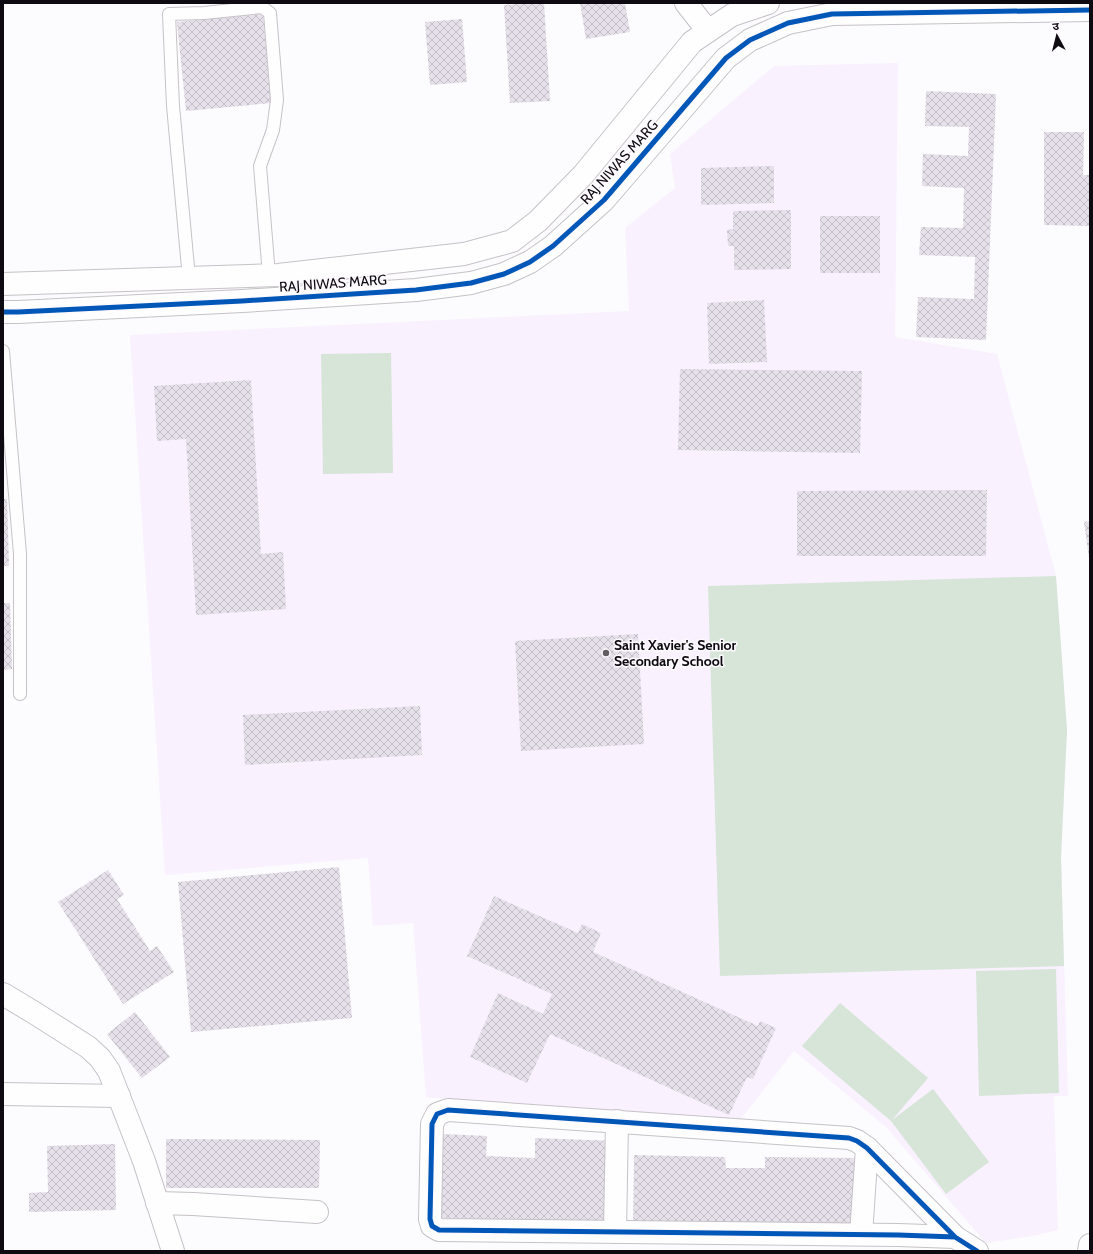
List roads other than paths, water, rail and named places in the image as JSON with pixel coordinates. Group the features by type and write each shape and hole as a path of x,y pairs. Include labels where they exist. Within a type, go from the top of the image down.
{"street":[{"path":"686,3 708,32"},
{"name":"RAJ NIWAS MARG","path":"3,284 269,275 464,254 512,242 538,221 583,176 692,42 732,15 768,3"},
{"name":"RAJ NIWAS MARG","path":"3,312 242,302 416,290 471,283 504,274 530,262 553,246 604,200 726,58 750,40 788,23 832,14 1090,10"},
{"path":"3,994 88,1047 100,1058 109,1071 144,1161 156,1203 173,1251"},
{"path":"3,1094 119,1096"},
{"path":"955,1237 861,1234 439,1230 432,1226 430,1219 432,1124 437,1114 448,1110 849,1138 857,1141 867,1148 955,1237 977,1251"},
{"path":"616,1232 618,1121"},
{"path":"861,1234 867,1148"},
{"path":"156,1203 317,1212"},
{"path":"1089,1251 1090,1245"}],"lane":[{"path":"189,278 173,106 169,14 204,13 262,8 270,13 276,100 274,130 260,166 269,275"},
{"path":"3,351 20,554 20,694"}],"place":[{"name":"Saint Xavier's Senior Secondary School","path":"606,653"}]}
